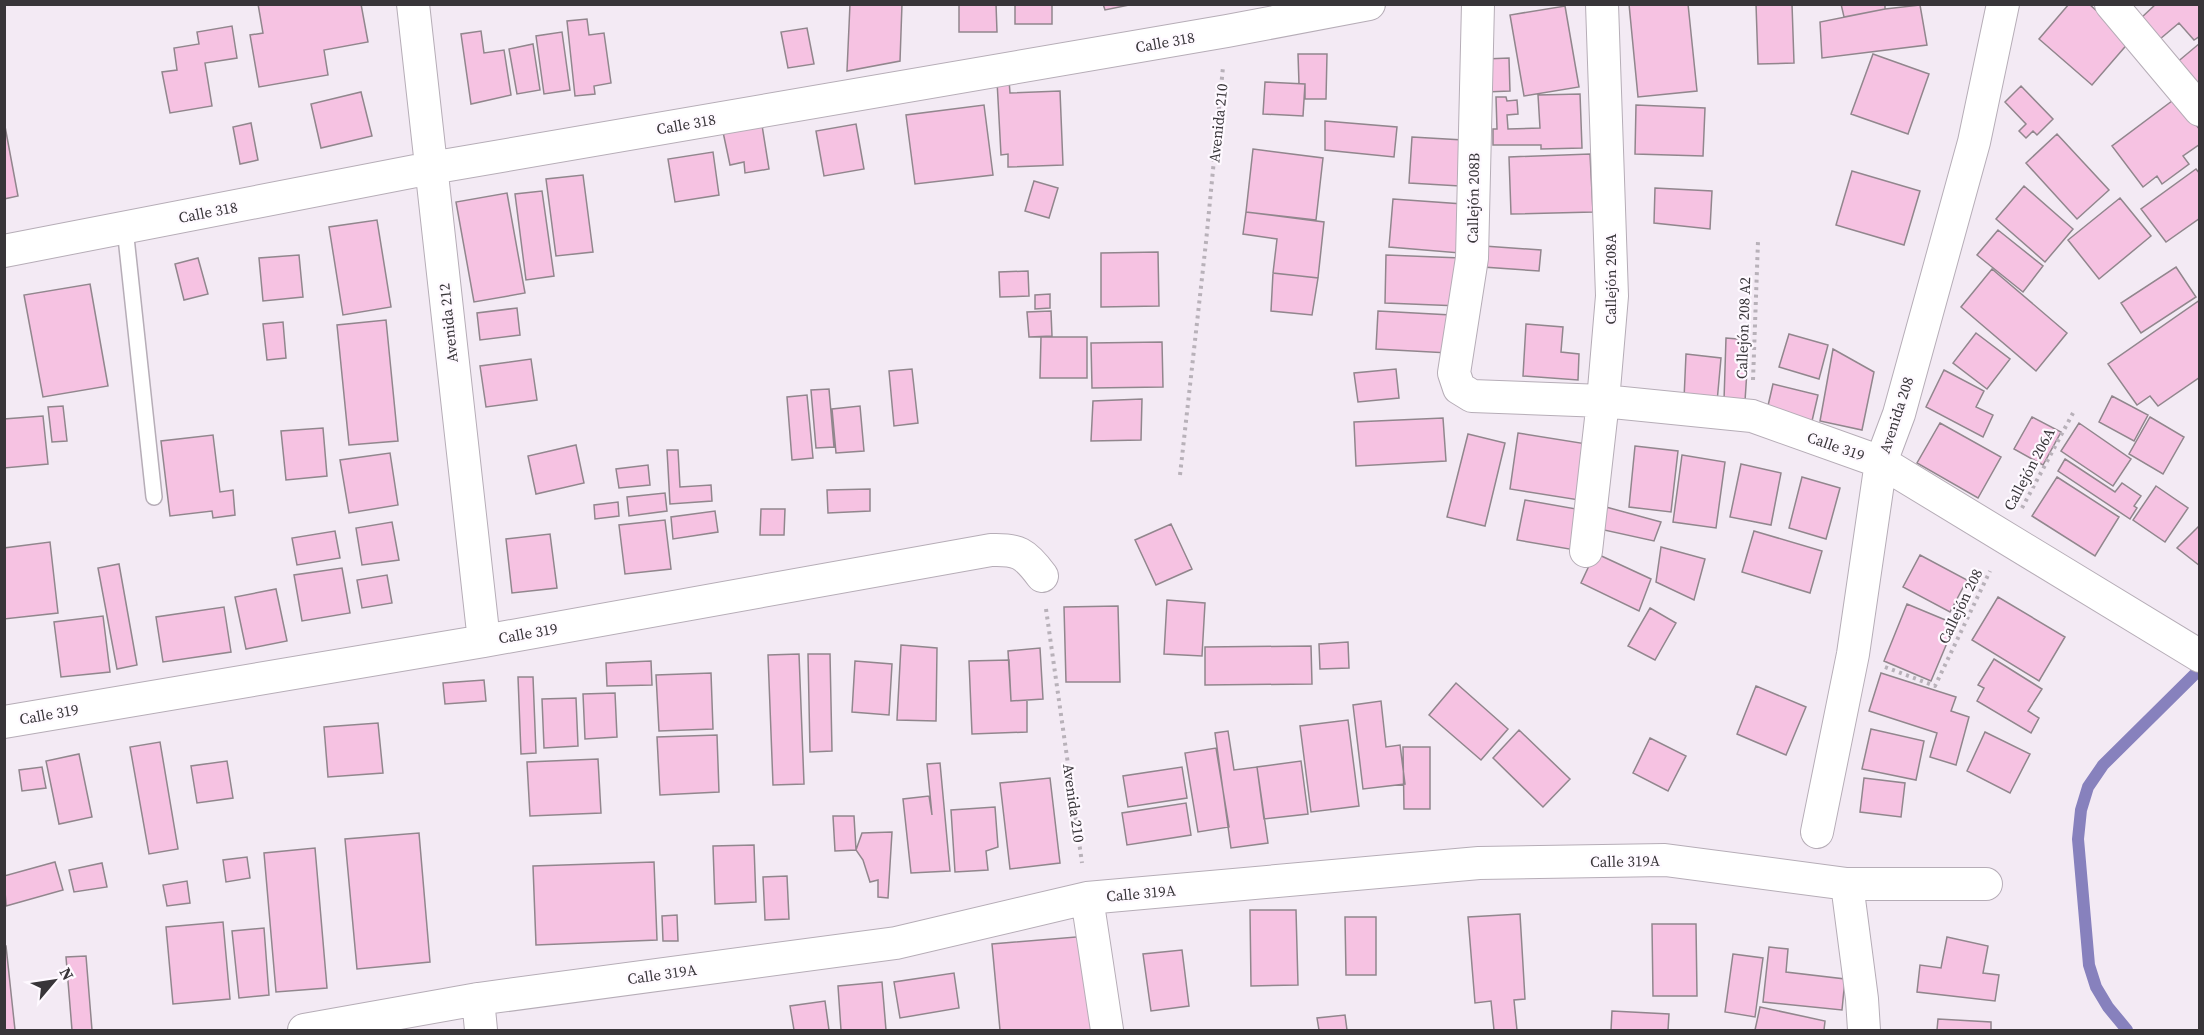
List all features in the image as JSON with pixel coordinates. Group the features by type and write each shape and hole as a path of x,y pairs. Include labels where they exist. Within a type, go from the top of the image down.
{"street":[{"name":"Avenida 212","path":"413,4 484,641"},
{"name":"Calle 318","path":"4,251 1228,18 1368,4"},
{"name":"Callejón 208B","path":"1459,388 1454,373 1472,258 1478,4"},
{"name":"Callejón 208A","path":"1586,552 1612,296 1602,4"},
{"name":"Avenida 208","path":"1817,832 1853,654 1881,462 1899,414 1974,142 2003,4"},
{"path":"2111,4 2199,110"},
{"name":"Calle 319","path":"1459,388 1473,396 1603,401 1752,416 1881,462 2199,656"},
{"name":"Calle 319","path":"4,722 484,641 991,550 1012,549 1031,561 1042,576"},
{"name":"Calle 319A","path":"304,1030 478,999 896,943 1087,898 1479,863 1665,860 1847,884 1986,884"},
{"path":"1847,884 1864,1030"},
{"path":"1087,898 1107,1030"},
{"path":"478,999 481,1030"}],"lane":[{"path":"125,228 154,497"}],"path":[{"name":"Avenida 210","path":"1180,475 1228,18"},
{"name":"Callejón 208 A2","path":"1752,416 1758,241"},
{"name":"Callejón 206A","path":"2007,537 2073,413"},
{"name":"Callejón 208","path":"1853,654 1935,686 2007,537"},
{"name":"Avenida 210","path":"1042,576 1087,898"}],"building":[{"path":"258,4 361,4 368,42 324,50 328,75 259,87 250,35 263,33"},
{"path":"850,4 902,4 900,61 847,71"},
{"path":"959,4 996,4 997,32 959,32"},
{"path":"1015,4 1052,4 1052,24 1015,24"},
{"path":"1103,4 1134,4 1105,10"},
{"path":"1629,4 1688,4 1697,91 1638,97"},
{"path":"1756,4 1792,4 1794,63 1758,64"},
{"path":"1841,4 1885,4 1885,9 1844,17"},
{"path":"2069,4 2089,4 2130,41 2092,85 2039,39"},
{"path":"2156,4 2200,4 2200,36 2194,40 2179,23 2160,39 2141,18"},
{"path":"1920,5 1927,45 1822,58 1820,22 1885,9"},
{"path":"1565,6 1579,87 1524,96 1510,15"},
{"path":"587,19 589,35 604,33 611,83 594,86 595,94 575,96 567,21"},
{"path":"232,26 237,58 205,63 212,106 170,113 162,72 177,70 174,48 199,44 197,32"},
{"path":"807,28 814,64 788,68 781,32"},
{"path":"481,31 484,53 504,50 511,95 471,104 461,34"},
{"path":"562,32 570,90 544,94 536,36"},
{"path":"2200,43 2200,93 2175,64"},
{"path":"533,44 540,90 517,94 509,49"},
{"path":"1298,54 1327,54 1326,99 1305,99 1305,84 1299,84"},
{"path":"1873,54 1929,74 1908,134 1851,114"},
{"path":"1509,58 1510,91 1485,92 1485,59"},
{"path":"1009,80 1010,93 1060,91 1063,165 1008,167 1008,154 1001,155 997,81"},
{"path":"1265,82 1305,84 1303,116 1263,114"},
{"path":"2021,86 2053,119 2037,135 2033,131 2026,138 2019,131 2026,124 2005,102"},
{"path":"361,92 372,136 321,148 311,104"},
{"path":"1580,94 1582,148 1541,149 1541,145 1493,145 1493,129 1497,129 1496,97 1506,97 1507,101 1517,100 1518,114 1507,115 1508,129 1540,128 1538,95"},
{"path":"2176,98 2200,130 2200,144 2183,156 2189,164 2162,184 2157,176 2143,187 2112,146"},
{"path":"984,105 993,175 915,184 906,115"},
{"path":"1636,105 1705,108 1703,156 1635,154"},
{"path":"761,119 769,169 745,173 744,162 730,165 723,132"},
{"path":"4,121 18,196 4,199"},
{"path":"1325,121 1397,127 1394,157 1325,150"},
{"path":"251,123 258,160 240,164 233,127"},
{"path":"856,124 864,169 824,176 816,131"},
{"path":"2057,134 2109,190 2077,219 2026,163"},
{"path":"1412,137 1463,140 1460,186 1409,183"},
{"path":"1253,149 1323,158 1316,220 1246,212"},
{"path":"713,152 719,195 675,202 668,159"},
{"path":"1590,154 1593,212 1511,214 1509,157"},
{"path":"2196,169 2200,174 2200,218 2166,242 2141,209"},
{"path":"1852,171 1920,191 1904,245 1836,225"},
{"path":"583,175 593,252 556,256 546,179"},
{"path":"1034,181 1058,188 1049,218 1025,211"},
{"path":"2024,186 2073,229 2045,262 1996,219"},
{"path":"1655,188 1712,191 1710,229 1654,223"},
{"path":"542,191 554,276 526,280 515,194"},
{"path":"507,193 525,293 474,302 456,202"},
{"path":"2120,198 2151,236 2099,279 2068,240"},
{"path":"1393,199 1463,204 1460,253 1389,247"},
{"path":"1246,212 1324,222 1318,278 1273,273 1277,239 1243,234"},
{"path":"377,220 391,307 343,315 329,227"},
{"path":"1998,230 2043,266 2023,292 1977,255"},
{"path":"1484,246 1541,250 1539,271 1483,267"},
{"path":"1158,252 1159,306 1101,307 1101,253"},
{"path":"299,255 303,297 263,301 259,258"},
{"path":"1386,255 1461,258 1460,306 1385,303"},
{"path":"198,258 208,294 184,300 175,264"},
{"path":"2176,267 2196,297 2141,333 2121,303"},
{"path":"1992,269 2067,333 2036,371 1961,307"},
{"path":"1028,271 1029,296 1000,297 999,272"},
{"path":"1273,273 1318,278 1312,315 1271,311"},
{"path":"90,284 108,386 43,397 24,295"},
{"path":"1050,294 1050,308 1035,309 1035,295"},
{"path":"2200,300 2200,377 2158,406 2150,396 2137,405 2108,364"},
{"path":"517,308 520,335 480,340 477,313"},
{"path":"1051,311 1052,336 1029,337 1027,312"},
{"path":"1378,311 1451,315 1449,353 1376,349"},
{"path":"386,320 398,441 349,445 337,325"},
{"path":"283,322 286,358 267,360 263,324"},
{"path":"1526,324 1563,327 1561,352 1579,354 1578,380 1523,376"},
{"path":"1976,333 2010,359 1987,389 1953,363"},
{"path":"1789,334 1828,345 1819,379 1779,367"},
{"path":"1041,337 1087,337 1087,378 1040,378"},
{"path":"1726,338 1749,340 1745,401 1724,400"},
{"path":"1162,342 1163,387 1092,388 1091,343"},
{"path":"1833,349 1874,372 1862,430 1820,421"},
{"path":"1686,354 1721,358 1717,402 1684,399"},
{"path":"531,359 537,400 486,407 480,366"},
{"path":"912,369 918,423 894,426 889,371"},
{"path":"1396,369 1399,398 1358,402 1354,373"},
{"path":"1944,370 1984,391 1976,407 1993,415 1983,437 1926,407"},
{"path":"1773,384 1818,395 1812,421 1767,410"},
{"path":"829,389 834,447 816,448 811,390"},
{"path":"807,395 813,458 792,460 787,397"},
{"path":"2112,396 2148,415 2134,441 2099,422"},
{"path":"1142,399 1141,440 1091,441 1093,401"},
{"path":"63,406 67,441 52,442 48,407"},
{"path":"860,406 864,451 836,453 832,409"},
{"path":"43,416 48,464 4,468 4,419"},
{"path":"2032,417 2061,432 2043,465 2014,449"},
{"path":"2150,417 2184,437 2163,474 2129,454"},
{"path":"1443,418 1446,461 1356,466 1354,422"},
{"path":"1940,423 2001,457 1978,498 1917,463"},
{"path":"2079,423 2131,459 2113,486 2061,451"},
{"path":"323,428 327,476 286,480 281,431"},
{"path":"1518,433 1587,444 1579,500 1510,489"},
{"path":"1468,434 1505,443 1485,526 1447,517"},
{"path":"213,435 220,492 233,490 235,515 213,518 212,511 170,516 161,441"},
{"path":"576,445 584,483 536,494 528,456"},
{"path":"1635,446 1678,451 1671,512 1629,507"},
{"path":"667,450 678,450 680,487 711,485 712,501 670,504"},
{"path":"390,453 398,505 349,513 340,460"},
{"path":"1682,455 1725,462 1716,528 1673,522"},
{"path":"2065,459 2115,492 2122,483 2141,496 2134,506 2137,508 2130,519 2058,471"},
{"path":"1741,464 1781,473 1771,525 1730,517"},
{"path":"648,465 650,485 619,488 616,469"},
{"path":"1802,477 1840,488 1826,539 1789,528"},
{"path":"2057,477 2119,517 2095,556 2032,516"},
{"path":"2156,486 2188,508 2165,542 2133,520"},
{"path":"870,489 870,511 828,513 827,490"},
{"path":"665,493 667,511 629,516 627,497"},
{"path":"1525,500 1582,510 1575,550 1517,540"},
{"path":"618,502 619,516 595,519 594,505"},
{"path":"1606,507 1661,522 1654,541 1604,530"},
{"path":"761,509 785,509 784,535 760,535"},
{"path":"715,511 718,532 673,539 671,517"},
{"path":"665,520 671,569 625,574 619,525"},
{"path":"392,522 399,560 362,565 356,528"},
{"path":"1171,524 1192,569 1156,585 1135,540"},
{"path":"2200,525 2200,566 2177,548"},
{"path":"335,531 340,558 297,565 292,538"},
{"path":"1754,531 1822,551 1810,593 1742,572"},
{"path":"550,534 557,588 512,593 506,539"},
{"path":"50,542 58,613 4,619 4,548"},
{"path":"1661,547 1705,559 1694,600 1656,582"},
{"path":"1595,553 1651,579 1639,611 1581,583"},
{"path":"1920,555 1967,580 1950,612 1903,587"},
{"path":"119,564 137,665 117,669 98,568"},
{"path":"342,568 350,613 302,621 294,575"},
{"path":"387,575 392,603 362,608 357,580"},
{"path":"276,589 287,641 246,649 235,597"},
{"path":"1998,597 2065,637 2039,681 1972,640"},
{"path":"1167,600 1205,603 1202,656 1164,654"},
{"path":"1907,604 1955,624 1931,681 1884,661"},
{"path":"1118,606 1120,682 1066,682 1064,607"},
{"path":"224,607 231,652 163,662 156,617"},
{"path":"1650,608 1676,623 1655,660 1628,646"},
{"path":"103,616 110,672 61,677 54,622"},
{"path":"1348,642 1349,668 1320,669 1319,644"},
{"path":"901,645 937,648 936,721 897,720"},
{"path":"1311,646 1312,684 1205,685 1205,647"},
{"path":"1040,648 1043,699 1011,701 1008,651"},
{"path":"799,654 804,784 773,785 768,655"},
{"path":"808,654 830,654 832,751 810,752"},
{"path":"1994,659 2042,689 2028,711 2039,718 2031,733 1977,701 1984,688 1978,685"},
{"path":"1009,660 1011,701 1027,700 1027,732 972,734 969,661"},
{"path":"651,661 652,685 607,686 606,663"},
{"path":"855,661 892,664 889,715 852,712"},
{"path":"711,673 713,729 659,731 656,675"},
{"path":"1881,673 1956,697 1951,711 1969,717 1956,765 1930,757 1937,733 1869,711"},
{"path":"518,677 533,677 536,753 521,754"},
{"path":"484,680 486,701 445,704 443,683"},
{"path":"1456,683 1508,729 1481,760 1429,715"},
{"path":"1756,686 1806,707 1786,755 1737,734"},
{"path":"615,693 617,737 585,739 583,694"},
{"path":"576,698 578,746 544,748 542,699"},
{"path":"1381,701 1386,747 1400,745 1405,784 1363,789 1353,705"},
{"path":"1348,720 1359,806 1311,812 1300,726"},
{"path":"378,723 383,773 328,777 324,727"},
{"path":"1871,729 1924,741 1916,780 1862,769"},
{"path":"1519,730 1570,779 1543,807 1493,758"},
{"path":"1228,731 1234,770 1257,767 1268,843 1231,848 1215,733"},
{"path":"1985,732 2030,754 2010,793 1967,771"},
{"path":"717,735 719,792 660,795 657,737"},
{"path":"1650,738 1686,756 1668,791 1633,773"},
{"path":"160,742 178,849 149,854 130,747"},
{"path":"1403,747 1430,747 1430,809 1404,809"},
{"path":"1216,748 1229,827 1198,832 1185,753"},
{"path":"79,754 92,817 59,824 46,761"},
{"path":"598,759 601,813 530,816 527,762"},
{"path":"227,761 233,798 197,803 191,766"},
{"path":"1301,761 1308,814 1264,819 1257,767"},
{"path":"940,763 950,871 911,873 903,799 929,796 932,815 927,764"},
{"path":"42,767 46,788 22,791 19,770"},
{"path":"1182,767 1187,798 1128,807 1123,776"},
{"path":"1050,778 1060,863 1010,869 1000,783"},
{"path":"1864,778 1905,783 1901,817 1860,812"},
{"path":"1186,803 1191,835 1127,845 1122,813"},
{"path":"995,807 998,847 986,851 988,870 955,872 951,810"},
{"path":"833,816 854,816 856,850 835,851"},
{"path":"892,832 888,898 878,897 878,880 870,882 863,860 856,850 862,833"},
{"path":"419,833 430,962 357,969 345,839"},
{"path":"754,845 756,902 715,904 713,846"},
{"path":"315,848 327,988 276,992 264,853"},
{"path":"247,857 250,878 226,882 223,860"},
{"path":"55,862 63,890 6,906 4,876"},
{"path":"654,862 657,940 536,945 533,866"},
{"path":"102,863 107,887 74,892 69,870"},
{"path":"787,876 789,919 765,920 763,877"},
{"path":"187,881 190,903 167,906 163,885"},
{"path":"1250,910 1296,910 1298,985 1251,986"},
{"path":"1520,914 1525,999 1514,1000 1517,1030 1494,1030 1491,1001 1475,1003 1468,917"},
{"path":"677,915 678,941 663,941 662,916"},
{"path":"1345,917 1376,917 1376,975 1346,975"},
{"path":"223,922 230,999 173,1004 166,927"},
{"path":"1652,924 1696,924 1697,996 1653,996"},
{"path":"264,928 269,995 239,998 232,931"},
{"path":"1088,936 1096,1030 1000,1030 992,944"},
{"path":"1947,937 1988,946 1983,973 1999,975 1995,1001 1917,992 1920,965 1941,968"},
{"path":"4,946 6,946 15,1030 4,1030"},
{"path":"1769,947 1788,949 1786,972 1845,979 1842,1010 1763,1002"},
{"path":"1182,950 1189,1006 1151,1011 1143,954"},
{"path":"1733,954 1763,958 1755,1017 1725,1012"},
{"path":"86,956 92,1030 72,1030 66,957"},
{"path":"954,973 959,1008 900,1018 894,982"},
{"path":"882,982 886,1030 841,1030 838,986"},
{"path":"825,1001 829,1030 794,1030 790,1006"},
{"path":"1760,1007 1825,1021 1824,1030 1755,1030"},
{"path":"1612,1011 1669,1014 1668,1030 1611,1030"},
{"path":"1345,1015 1347,1030 1319,1030 1317,1018"},
{"path":"1938,1019 1991,1022 1991,1030 1937,1030"}],"waterway":[{"path":"2127,1030 2108,1007 2096,987 2089,965 2078,839 2081,810 2088,787 2103,765 2200,669"}]}
